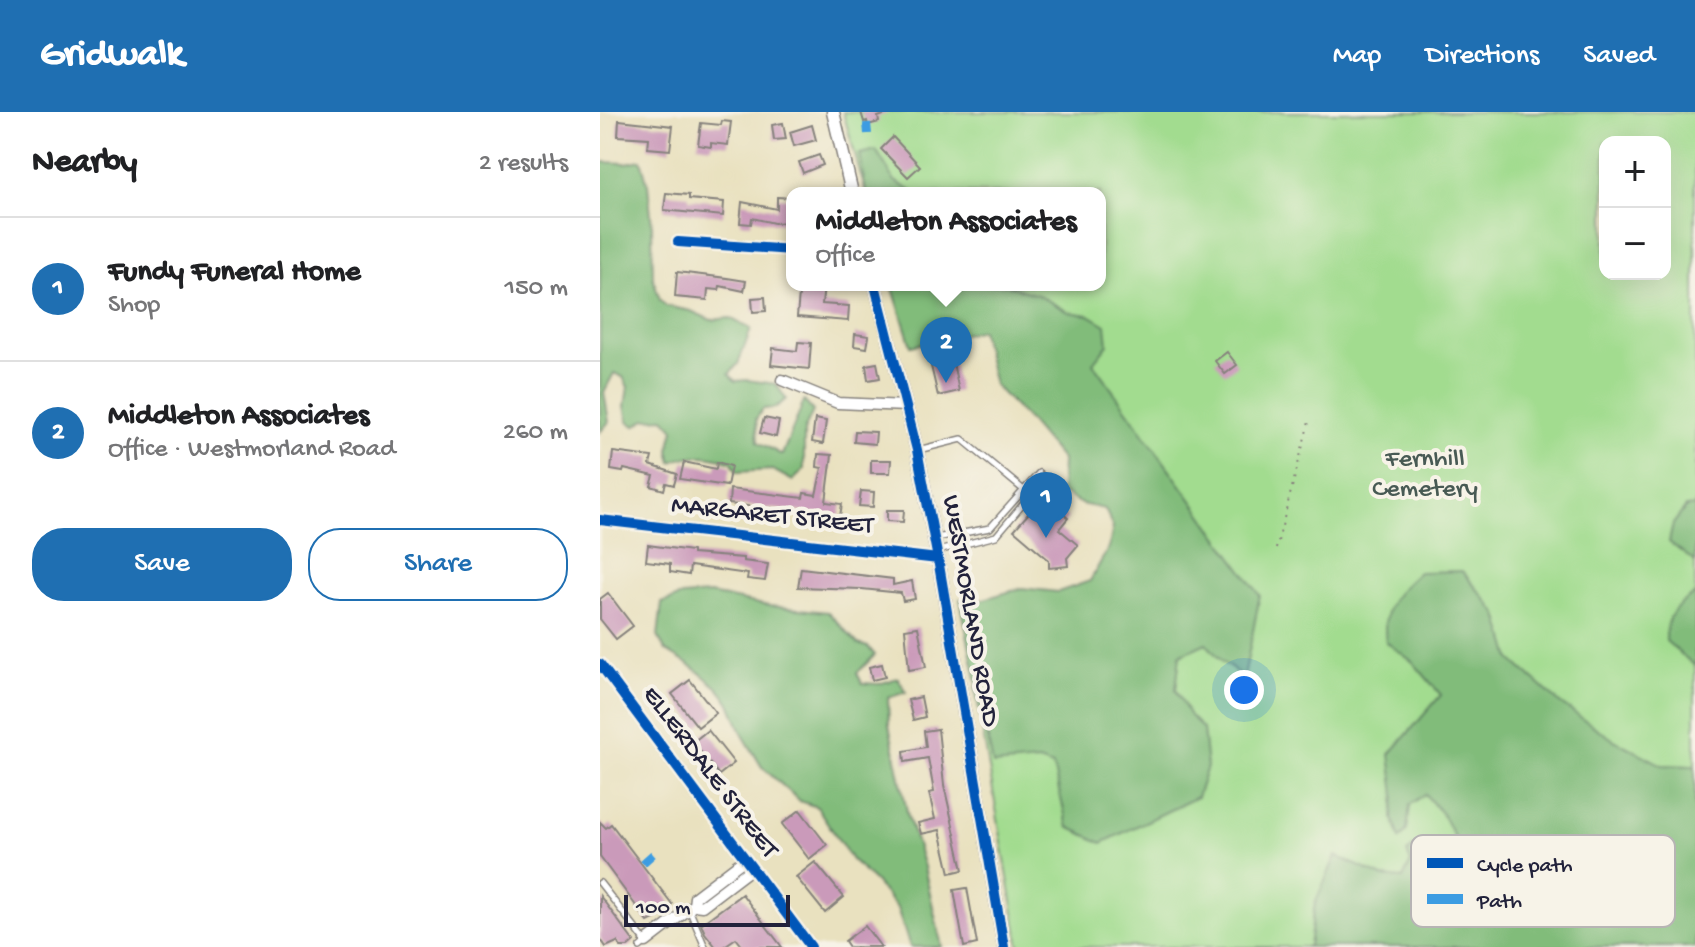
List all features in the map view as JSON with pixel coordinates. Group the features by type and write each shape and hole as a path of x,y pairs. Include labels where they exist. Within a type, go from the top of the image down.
{"street":[{"path":"833,112 851,187"},
{"path":"678,242 786,250"},
{"name":"WESTMORLAND ROAD","path":"877,291 917,450 1004,947"},
{"path":"782,380 838,403 906,406"},
{"name":"MARGARET STREET","path":"600,520 936,550"},
{"name":"ELLERDALE STREET","path":"600,664 811,947"},
{"path":"643,945 692,907 695,897 749,863"}],"lane":[{"path":"917,450 962,439 1031,496"},
{"path":"1039,473 1042,482 996,536 936,550 990,528 1039,473"},
{"path":"600,883 643,945"},
{"path":"692,907 705,947"}],"path":[{"path":"1276,549 1309,422"}],"green space":[{"name":"Fernhill Cemetery","path":"843,112 1695,112 1695,921 1614,947 1020,947 975,687 1173,577 982,291 1106,291 1106,187 864,187"},
{"path":"876,150 895,181 905,187 865,187 860,154"},
{"path":"641,160 648,185 653,278 660,300 666,306 691,311 711,320 730,318 751,329 738,364 729,374 735,381 776,384 786,399 776,408 763,409 756,419 758,442 782,455 804,401 813,411 804,431 804,469 793,481 773,470 737,472 732,462 709,457 694,456 672,462 669,450 674,429 664,418 646,419 635,426 628,421 625,406 628,387 623,377 614,373 604,392 609,422 600,432 600,162"},
{"path":"894,291 1025,291 1069,312 1089,315 1106,325 1108,344 1093,363 1260,595 1244,677 1222,662 1206,643 1180,655 1176,690 1190,716 1203,729 1207,767 1197,797 1102,843 1068,827 1053,766 1038,761 993,765 960,599 977,601 1022,588 1058,592 1090,581 1109,547 1113,527 1105,509 1081,504 1061,492 1062,460 994,385 981,330 911,346"},
{"path":"1695,506 1695,562 1669,542 1673,524 1686,507"},
{"path":"1462,571 1498,614 1511,659 1561,704 1614,740 1662,765 1695,766 1695,947 1305,947 1309,946 1315,903 1336,856 1383,877 1403,879 1411,862 1411,927 1675,927 1675,835 1453,835 1442,814 1425,794 1410,805 1407,830 1400,839 1393,818 1395,795 1390,754 1441,695 1413,662 1386,642 1386,619 1391,602 1419,572"},
{"path":"710,594 769,606 828,612 858,644 868,647 875,655 857,673 862,683 879,684 898,678 906,692 888,698 889,725 908,816 924,867 942,947 910,947 897,908 852,860 817,807 800,801 762,767 743,735 730,703 718,688 665,650 658,636 662,603 682,596"},
{"path":"1695,594 1695,666 1666,641 1669,619 1682,603"}],"building":[{"path":"861,112 889,113 878,117 879,122 868,125"},
{"path":"619,120 673,126 670,150 648,148 649,138 618,136"},
{"path":"722,121 731,122 728,145 698,145 701,123 721,125"},
{"path":"783,123 786,139 774,140 772,125"},
{"path":"812,125 816,140 794,146 790,132"},
{"path":"893,137 920,166 908,177 881,149"},
{"path":"819,155 823,165 803,173 799,162"},
{"path":"666,193 689,195 689,199 724,202 723,216 664,210"},
{"path":"777,197 786,198 786,222 752,218 751,224 740,223 742,202 777,209"},
{"path":"677,272 746,281 744,291 720,286 719,290 708,289 707,300 675,297"},
{"path":"823,291 822,304 849,306 848,321 797,317 799,294 796,293"},
{"path":"765,297 766,311 753,312 752,298"},
{"path":"855,334 869,336 867,348 854,346"},
{"path":"798,342 811,343 809,369 771,365 773,348 797,351"},
{"path":"949,344 959,391 938,396 927,349"},
{"path":"1227,352 1237,365 1225,374 1215,361"},
{"path":"877,363 880,378 868,380 866,365"},
{"path":"764,418 779,421 776,437 760,433"},
{"path":"815,419 826,421 823,444 812,442"},
{"path":"855,431 876,432 875,444 854,442"},
{"path":"613,452 652,457 650,465 677,474 674,485 666,483 664,490 651,486 654,476 624,469 623,472 611,470"},
{"path":"818,454 832,455 826,502 842,504 840,516 729,504 730,489 803,498 804,493 816,495 822,468 817,467"},
{"path":"871,460 891,460 890,473 871,473"},
{"path":"684,462 716,469 717,462 731,466 727,486 680,479"},
{"path":"861,491 874,492 873,507 859,506"},
{"path":"1044,496 1068,518 1059,529 1078,545 1067,558 1068,566 1049,568 1049,560 1014,530"},
{"path":"887,510 904,510 903,522 887,521"},
{"path":"648,545 768,564 765,581 747,579 748,574 690,566 689,575 670,572 670,564 646,561"},
{"path":"801,568 893,579 893,585 912,581 915,599 903,601 901,593 862,589 798,587"},
{"path":"608,593 633,626 616,639 600,619 600,599"},
{"path":"918,627 926,667 909,670 905,629"},
{"path":"882,664 885,677 872,680 869,667"},
{"path":"690,680 716,713 698,727 672,694"},
{"path":"921,697 925,717 913,720 908,700"},
{"path":"938,729 944,785 963,870 950,873 940,830 921,834 918,823 935,819 929,793 934,792 928,758 905,762 904,751 926,747 924,731"},
{"path":"708,730 734,763 719,775 693,742"},
{"path":"800,810 827,845 809,859 782,824"},
{"path":"600,822 606,828 611,824 672,904 654,919 648,922 600,857"},
{"path":"815,862 844,897 825,913 796,877"},
{"path":"967,888 977,944 964,947 954,890"},
{"path":"742,894 782,947 743,947 736,938 723,947 716,947 705,933 701,924"},
{"path":"600,896 634,942 628,947 621,947 617,942 606,947 600,938"},
{"path":"865,926 881,947 849,947 845,941"}],"marked path":[{"path":"867,123 868,134"},
{"path":"643,863 653,854"}],"cycle path":[{"path":"678,242 786,250"},
{"path":"877,291 917,450 1004,947"},
{"path":"600,520 938,559"},
{"path":"600,664 811,947"}],"place":[{"name":"Middleton Associates","path":"946,383"},
{"name":"Fundy Funeral Home","path":"1046,538"}]}
